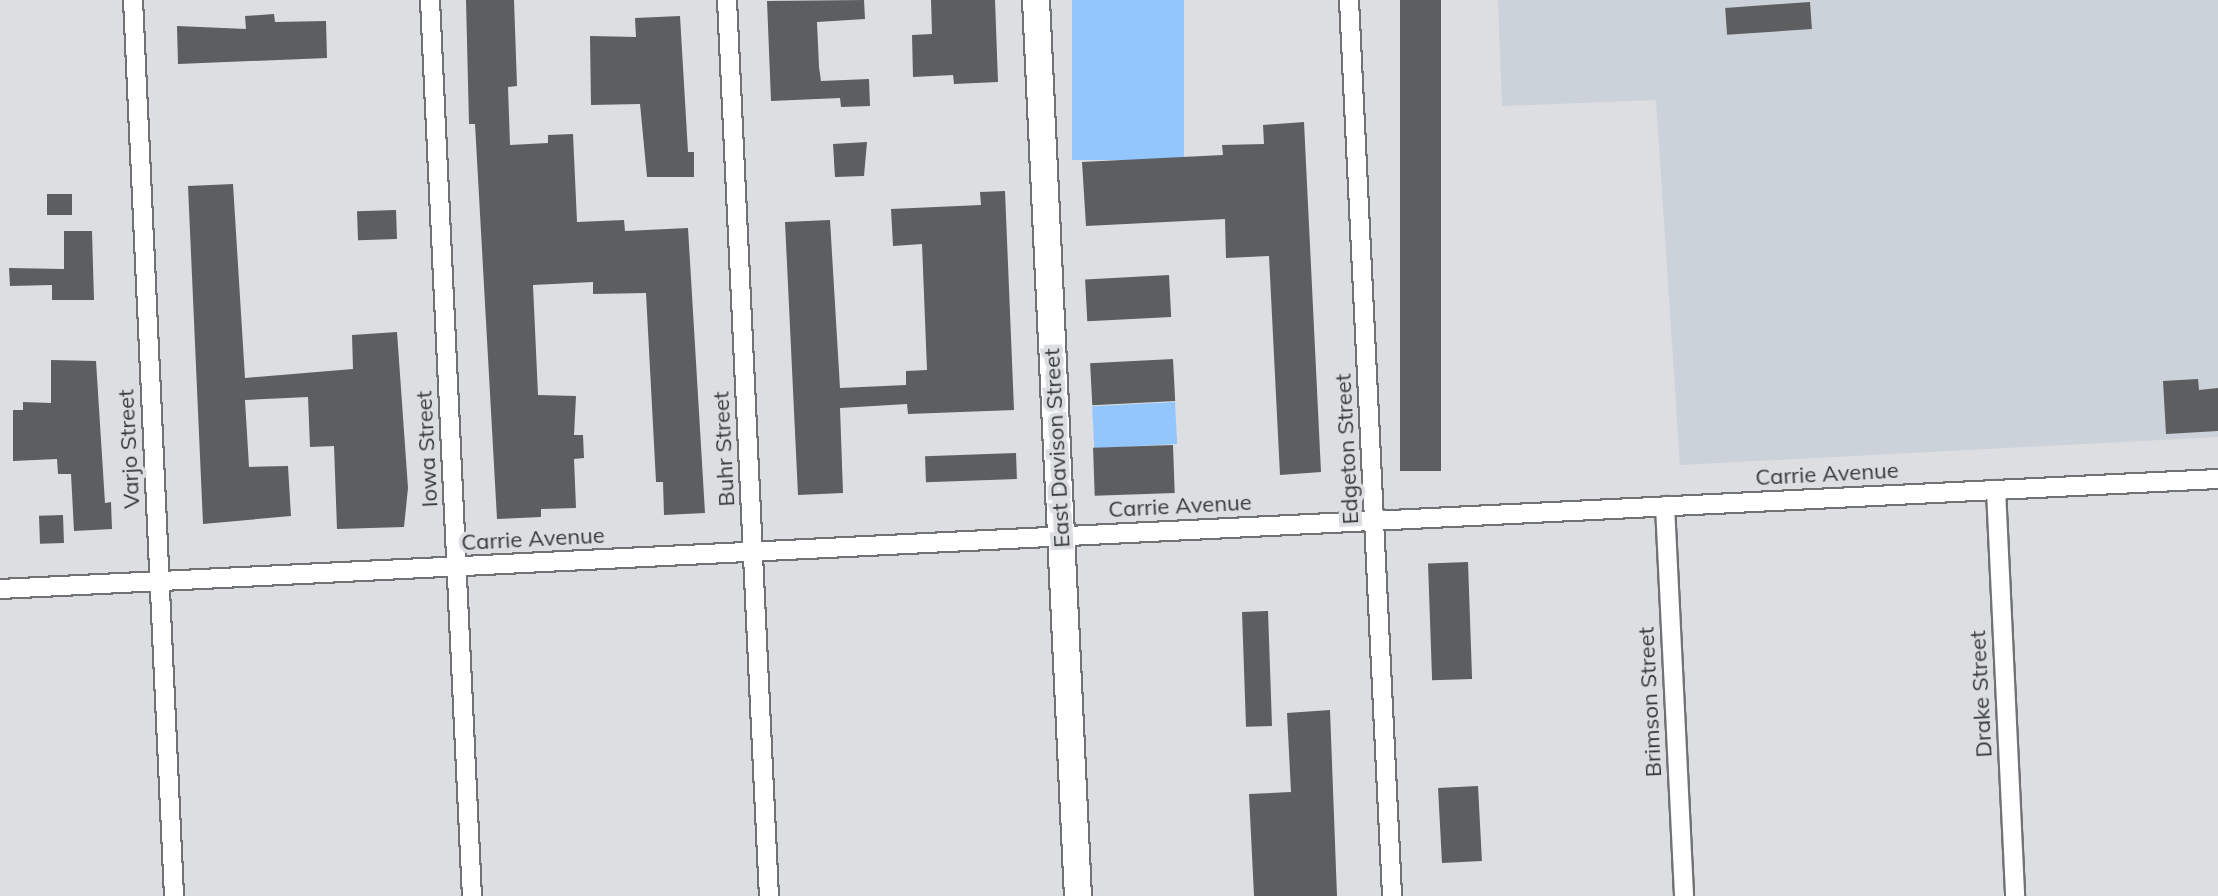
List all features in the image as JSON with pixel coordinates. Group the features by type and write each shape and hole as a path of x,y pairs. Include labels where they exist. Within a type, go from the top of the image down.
{"main road":[{"name":"East Davison Street","path":"1036,0 1078,896"}],"street":[{"name":"Varjo Street","path":"133,0 174,896"},
{"name":"Iowa Street","path":"430,0 472,896"},
{"name":"Buhr Street","path":"727,0 769,896"},
{"name":"Edgeton Street","path":"1349,0 1392,896"},
{"name":"Carrie Avenue","path":"0,589 2218,479"},
{"name":"Drake Street","path":"1996,490 2015,896"},
{"name":"Brimson Street","path":"1665,506 1684,896"}],"shaded area":[{"path":"1072,0 1184,0 1184,160 1072,160"},
{"path":"1498,0 2218,0 2218,437 1680,465 1656,100 1502,106"},
{"path":"1175,402 1177,444 1094,448 1092,406"}],"building":[{"path":"466,0 514,0 517,86 508,87 510,145 548,143 548,135 573,134 577,222 624,220 625,231 688,228 705,513 664,515 663,482 656,482 646,293 593,294 593,282 533,285 538,395 576,396 574,435 583,435 584,458 574,459 576,508 541,509 541,517 497,519 475,124 469,124"},
{"path":"864,0 865,19 817,22 819,67 821,81 869,79 870,106 841,107 840,98 771,101 767,1"},
{"path":"931,0 995,0 998,82 954,84 953,75 913,77 912,35 932,34"},
{"path":"1400,0 1441,0 1441,471 1400,471"},
{"path":"1810,2 1812,29 1727,35 1725,8"},
{"path":"274,14 275,22 326,21 327,58 178,64 177,26 246,29 245,16"},
{"path":"680,16 688,152 694,152 694,177 647,177 640,104 591,105 590,36 636,37 635,18"},
{"path":"1304,122 1321,472 1280,475 1269,256 1226,258 1225,219 1086,226 1082,162 1223,155 1222,145 1264,144 1263,125"},
{"path":"867,142 864,176 835,177 833,144"},
{"path":"233,184 245,378 353,369 352,335 397,332 408,488 404,527 337,529 334,446 310,447 308,397 245,400 249,467 288,466 291,516 203,524 188,186"},
{"path":"1005,191 1014,410 908,414 907,404 840,408 843,493 798,495 785,222 830,220 840,388 906,385 906,371 927,370 922,244 893,246 891,209 981,205 980,192"},
{"path":"47,194 72,194 72,215 47,215"},
{"path":"396,210 397,239 358,240 357,211"},
{"path":"64,231 92,231 94,300 52,300 52,285 10,286 9,268 64,269"},
{"path":"1169,275 1171,317 1087,321 1085,279"},
{"path":"1173,359 1175,401 1092,405 1090,363"},
{"path":"51,360 96,361 105,503 111,502 112,529 74,531 71,474 58,474 57,459 13,461 13,410 23,410 23,402 51,403"},
{"path":"2198,379 2199,390 2218,388 2218,431 2166,434 2163,381"},
{"path":"1173,445 1175,493 1095,496 1093,448"},
{"path":"1016,453 1017,479 926,482 925,456"},
{"path":"63,515 64,543 40,544 39,516"},
{"path":"1468,562 1472,679 1432,680 1428,563"},
{"path":"1268,611 1272,726 1246,727 1242,612"},
{"path":"1330,710 1337,896 1254,896 1249,794 1291,792 1287,713"},
{"path":"1478,786 1482,861 1442,863 1438,788"}]}
